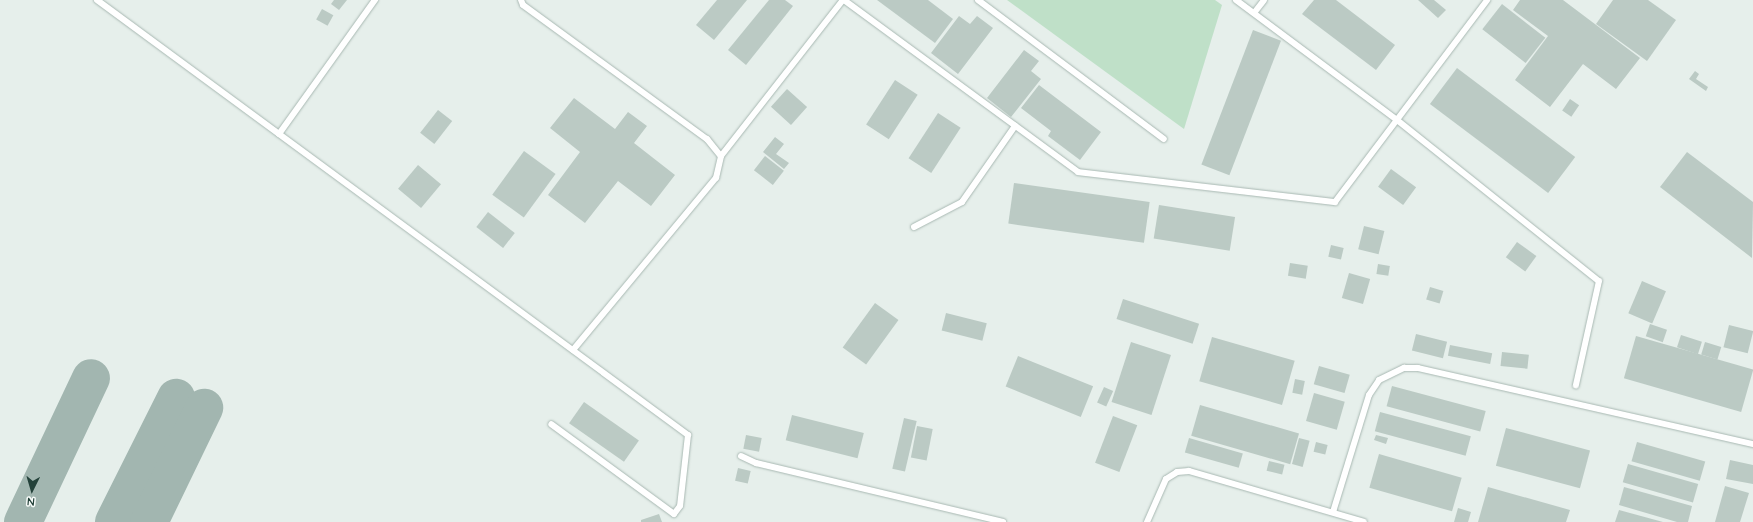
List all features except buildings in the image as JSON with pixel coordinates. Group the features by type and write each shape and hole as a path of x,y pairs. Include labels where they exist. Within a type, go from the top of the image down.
{"lane":[{"path":"97,0 688,435 680,506 674,514 551,424"},
{"path":"279,134 375,0"},
{"path":"521,0 523,5 707,139 721,156"},
{"path":"573,350 716,178 721,156 844,0 1078,172 1335,202 1487,0"},
{"path":"978,0 987,2 1164,139"},
{"path":"1236,0 1397,120 1599,281 1576,385"},
{"path":"1254,13 1264,0"},
{"path":"914,227 962,202 1015,126"},
{"path":"1333,512 1369,395 1379,380 1404,368 1418,368 1753,444"},
{"path":"741,456 756,463 1004,522"},
{"path":"1147,522 1166,479 1177,472 1189,471 1364,522"}],"green space":[{"path":"1007,0 1215,0 1222,5 1184,129"}],"taxiway":[{"path":"23,522 91,378"},
{"path":"114,522 176,398"},
{"path":"149,522 204,408"}]}
